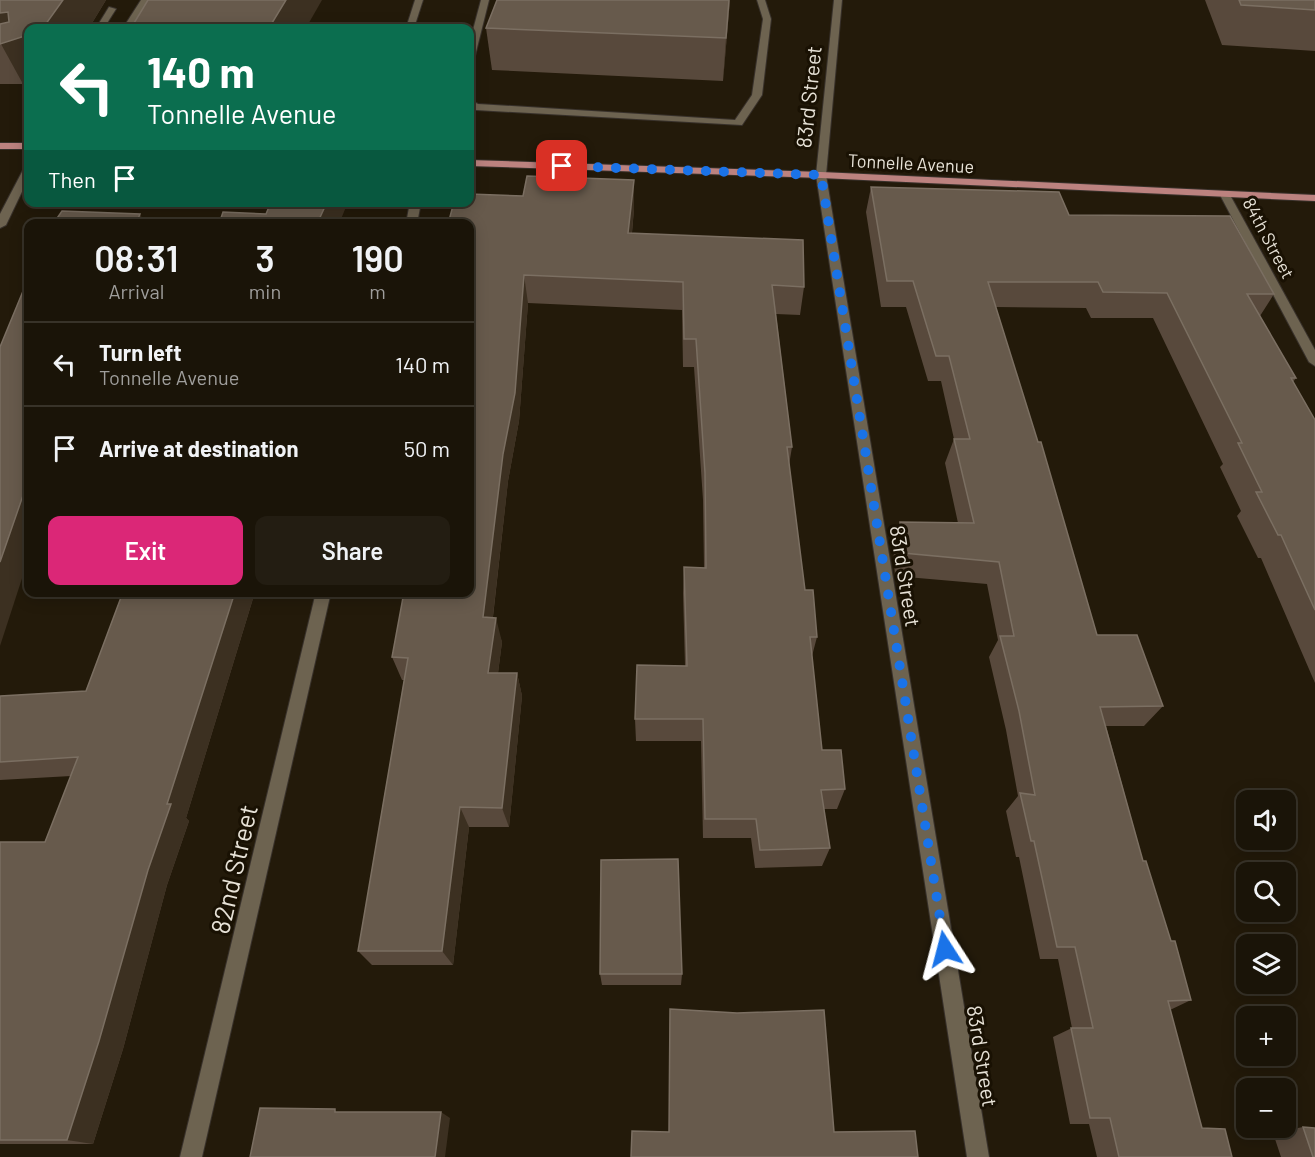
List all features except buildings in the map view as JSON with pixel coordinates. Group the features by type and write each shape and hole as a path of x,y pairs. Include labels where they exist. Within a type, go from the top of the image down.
{"main road":[{"path":"0,146 24,146"},
{"name":"Tonnelle Avenue","path":"474,163 821,175 1315,198"}],"street":[{"path":"130,24 145,0"},
{"path":"411,24 419,0"},
{"path":"474,41 485,0"},
{"path":"474,106 738,123 757,95 767,19 761,0"},
{"name":"83rd Street","path":"838,0 821,175 978,1157"},
{"path":"103,24 112,9"},
{"path":"0,225 24,178"},
{"name":"84th Street","path":"1225,195 1315,362"},
{"name":"82nd Street","path":"191,1157 323,597"}],"route":[{"path":"562,166 821,175 945,949"}]}
